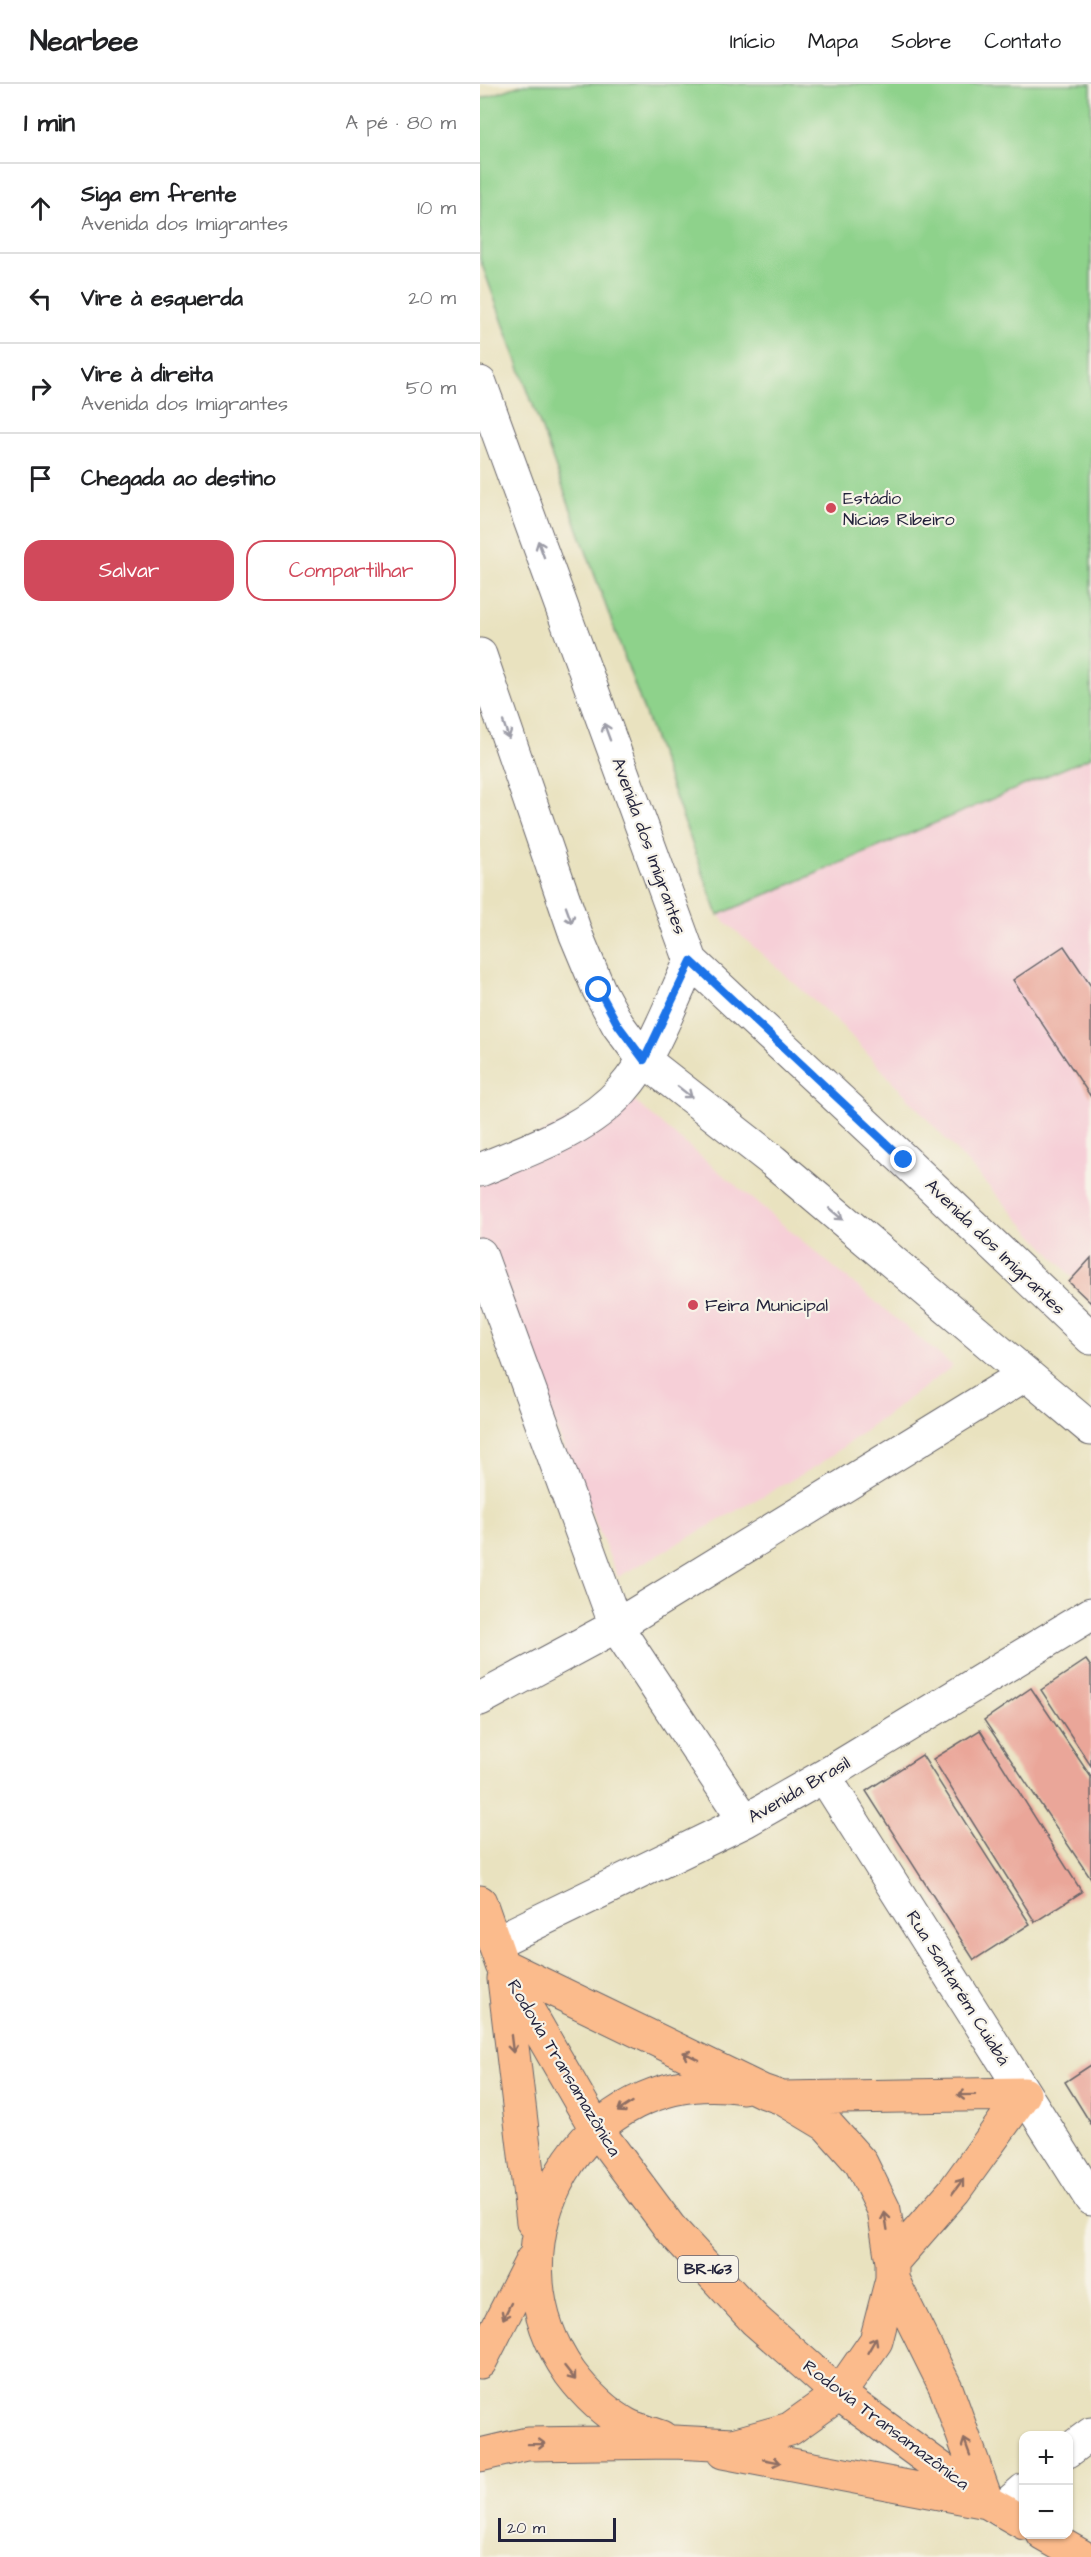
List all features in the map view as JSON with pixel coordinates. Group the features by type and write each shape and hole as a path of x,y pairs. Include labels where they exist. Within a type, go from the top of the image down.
{"highway":[{"name":"Rodovia Transamazônica","path":"480,1902 498,1954 595,2127 677,2236 755,2320 839,2394 1009,2506"},
{"path":"498,1954 772,2094 827,2125 861,2163 884,2210 892,2270 946,2388 1009,2506"},
{"path":"498,1954 533,2248 537,2310 556,2356 587,2395 627,2425 674,2442 1009,2506"},
{"path":"480,2362 533,2248 546,2195 567,2157 595,2127 633,2102 674,2087 719,2083 772,2094 1024,2094"},
{"path":"480,2455 527,2444 674,2442 733,2445 790,2428 839,2394 876,2342 892,2270 954,2192 1024,2094"},
{"path":"1050,2539 1083,2557"}],"street":[{"name":"Avenida dos Imigrantes","path":"480,383 691,961 1091,1338"},
{"path":"480,655 576,935 599,990 613,1016 644,1060 773,1161 1091,1430"},
{"path":"480,1170 580,1125 622,1091 644,1060 691,961"},
{"path":"480,1254 616,1626 745,1821"},
{"path":"480,1699 616,1626 1026,1374"},
{"name":"Avenida Brasil","path":"498,1954 824,1776 1091,1614"},
{"name":"Rua Santarém Cuiabá","path":"824,1776 1091,2199"},
{"path":"1073,2447 1091,2434"}],"shaded area":[{"path":"1091,758 1091,1298 840,1024 718,915"},
{"name":"Feira Municipal","path":"622,1091 953,1366 820,1464 618,1577 480,1245 480,1166"}],"green space":[{"name":"Estádio Nicias Ribeiro","path":"524,84 1091,84 1091,757 718,915 480,259 480,99"}],"building":[{"path":"1064,946 1091,986 1091,1097 1013,980"},
{"path":"1091,1258 1091,1303 1069,1282"},
{"path":"1086,1660 1091,1667 1091,1766 1041,1690"},
{"path":"1031,1688 1091,1777 1091,1879 984,1720"},
{"path":"980,1730 1082,1892 1035,1922 933,1759"},
{"path":"922,1755 1030,1924 974,1960 866,1791"},
{"path":"1091,2065 1091,2124 1065,2082"}],"place":[{"name":"Estádio Nicias Ribeiro","path":"831,508"},
{"name":"Feira Municipal","path":"693,1305"}],"route":[{"path":"599,990 618,1025 644,1060 691,961 904,1160"}]}
